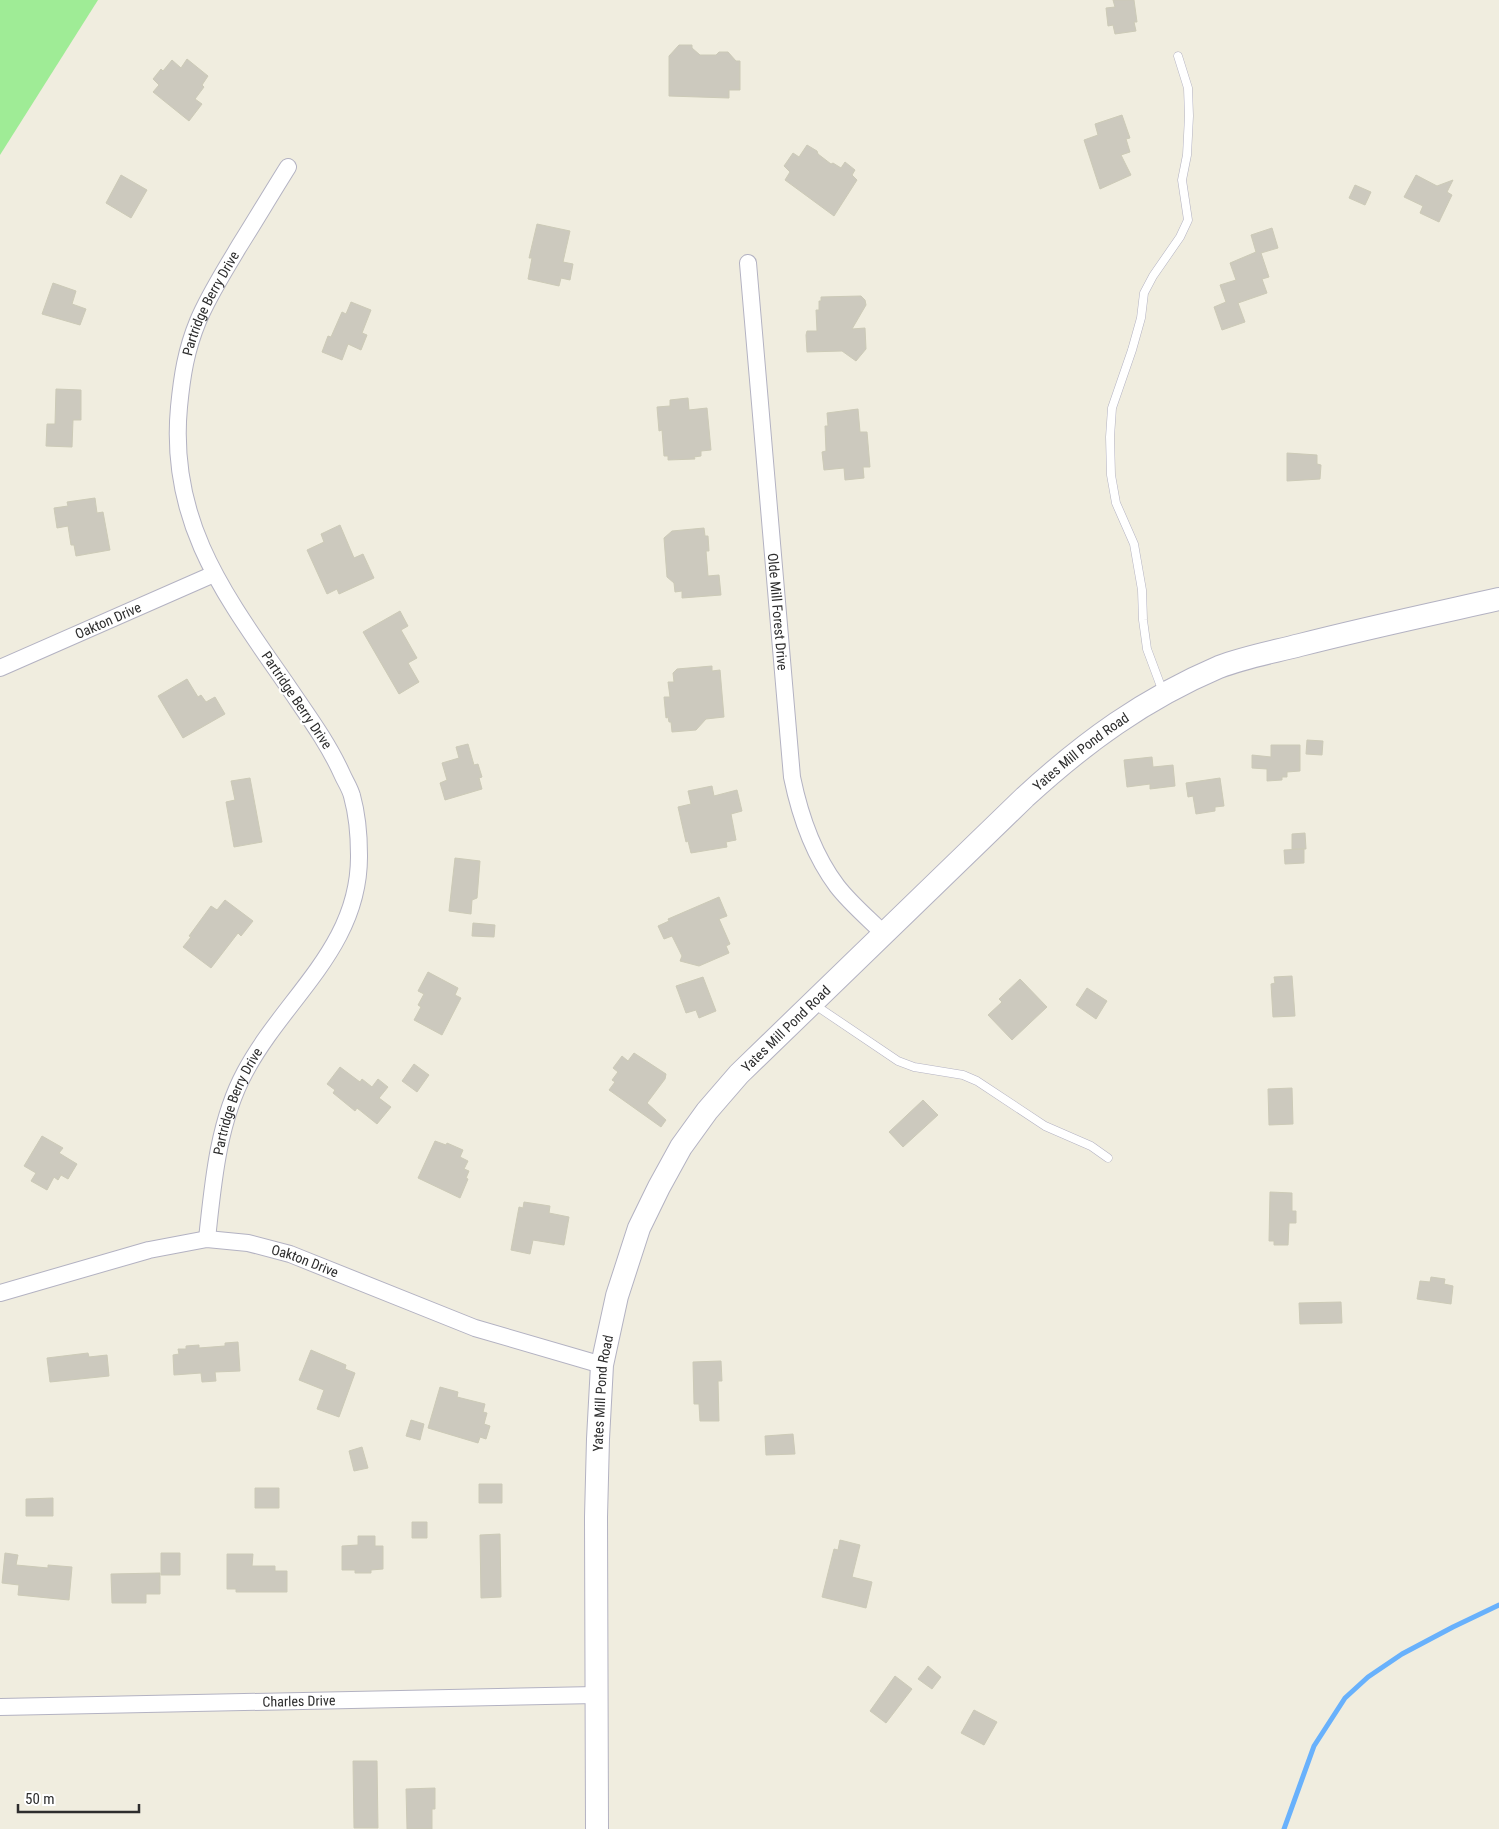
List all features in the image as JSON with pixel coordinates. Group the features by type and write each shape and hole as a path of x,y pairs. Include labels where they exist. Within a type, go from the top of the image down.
{"street":[{"name":"Partridge Berry Drive","path":"206,1239 213,1181 232,1098 260,1046 324,963 344,928 355,893 359,856 352,794 331,749 233,608 214,574 196,537 182,487 177,457 182,368 198,322 214,289 288,167"},
{"name":"Olde Mill Forest Drive","path":"748,263 792,777 797,803 806,828 823,864 838,887 883,933"},
{"name":"Oakton Drive","path":"0,668 214,574"},
{"name":"Yates Mill Pond Road","path":"596,1829 596,1507 602,1365 617,1296 639,1228 681,1148 707,1111 739,1074 811,1002 1052,772 1117,721 1163,694 1222,666 1344,634 1499,599"},
{"name":"Oakton Drive","path":"0,1292 149,1250 206,1239 248,1243 290,1254 475,1328 602,1365"},
{"name":"Charles Drive","path":"0,1707 596,1695"}],"lane":[{"path":"1163,694 1147,649 1143,620 1142,590 1134,544 1116,503 1111,475 1110,437 1112,408 1141,318 1144,293 1188,220 1182,180 1187,155 1188,88 1178,56"},
{"path":"811,1002 898,1061 914,1068 964,1075 977,1081 1045,1126 1091,1146 1108,1158"}],"green space":[{"path":"0,0 98,0 0,155"}],"building":[{"path":"1113,0 1134,0 1137,22 1134,22 1136,31 1115,34 1113,25 1108,26 1106,8 1115,7"},
{"path":"679,45 692,45 692,48 700,55 716,55 719,52 728,52 736,61 740,61 740,90 729,90 729,98 669,96 669,56"},
{"path":"187,59 208,76 202,85 204,87 195,99 202,104 189,121 153,92 159,85 153,79 161,69 163,71 172,60 181,68"},
{"path":"1122,115 1130,138 1126,139 1130,152 1121,155 1131,175 1100,189 1084,140 1098,135 1095,124"},
{"path":"807,145 817,151 818,154 831,164 833,163 841,168 845,162 855,170 852,175 857,180 834,216 785,180 790,172 784,166 793,153 799,157"},
{"path":"121,175 147,190 131,218 106,203"},
{"path":"1416,175 1437,186 1453,180 1447,192 1452,195 1439,222 1420,213 1423,206 1404,197"},
{"path":"1355,185 1371,192 1365,205 1349,198"},
{"path":"537,224 570,231 563,262 573,264 570,280 561,278 559,286 528,279 532,258 529,258"},
{"path":"1272,228 1278,248 1261,253 1269,277 1262,279 1267,293 1238,303 1245,322 1222,330 1214,307 1226,302 1220,285 1236,280 1230,263 1256,252 1251,235"},
{"path":"53,283 76,291 72,304 86,309 80,325 42,314"},
{"path":"861,296 865,300 866,305 852,329 865,328 866,349 856,361 842,351 807,352 807,331 817,331 816,310 819,310 821,297"},
{"path":"351,302 371,310 362,333 367,335 361,350 348,344 342,360 322,352 328,336 331,337 342,312 346,314"},
{"path":"56,389 81,390 81,420 73,420 72,447 46,446 47,424 55,424"},
{"path":"688,398 689,410 707,408 711,450 701,451 701,456 694,457 695,459 668,460 668,456 664,456 662,430 659,431 657,407 670,406 670,400"},
{"path":"858,409 860,432 867,432 870,467 863,467 864,478 845,480 844,468 824,470 822,452 826,451 825,426 828,426 827,413"},
{"path":"1287,453 1317,455 1317,464 1321,465 1320,479 1287,481"},
{"path":"95,498 97,513 103,512 110,550 76,556 74,545 71,545 68,526 57,528 54,508 68,506 67,502"},
{"path":"340,525 354,558 363,554 374,578 339,594 337,589 327,594 307,550 324,542 321,534"},
{"path":"704,528 705,536 708,536 709,551 706,551 708,576 719,575 721,595 682,598 682,591 675,592 674,583 667,577 664,538 672,531"},
{"path":"400,611 408,626 401,630 417,658 408,663 419,682 399,694 363,632"},
{"path":"712,666 712,671 720,670 724,717 706,719 696,730 672,732 671,722 669,722 668,717 666,718 664,697 670,697 668,682 674,682 673,673 677,669"},
{"path":"187,679 198,697 201,695 206,702 215,697 225,714 183,738 158,696"},
{"path":"1307,740 1323,741 1322,755 1306,754"},
{"path":"468,744 474,765 478,764 482,777 479,778 482,789 445,800 440,783 447,780 442,763 459,758 456,747"},
{"path":"1271,745 1300,745 1300,771 1287,772 1287,777 1282,777 1282,780 1267,781 1267,769 1252,768 1252,755 1271,757"},
{"path":"1152,757 1153,767 1173,765 1175,786 1150,789 1150,784 1127,787 1124,760"},
{"path":"250,778 262,842 234,847 226,802 235,800 231,781"},
{"path":"1220,778 1224,806 1215,807 1215,811 1196,814 1193,796 1188,797 1186,783"},
{"path":"712,786 714,796 737,790 742,811 731,814 736,840 726,842 727,847 691,853 688,841 686,842 678,807 691,804 688,791"},
{"path":"1305,833 1306,849 1292,849 1292,834"},
{"path":"1304,849 1304,863 1285,864 1284,850"},
{"path":"455,858 480,861 477,898 472,900 471,914 449,911"},
{"path":"719,897 727,916 719,919 730,944 726,946 729,953 699,966 680,961 682,956 672,936 664,939 658,926 669,921 668,919"},
{"path":"225,900 253,921 241,936 238,933 211,968 183,947 211,906 217,910"},
{"path":"473,923 495,925 494,937 472,936"},
{"path":"428,972 458,988 455,995 461,998 442,1035 414,1020 421,1007 418,1005 424,994 418,991"},
{"path":"1292,976 1295,1016 1273,1017 1271,984 1275,983 1274,977"},
{"path":"703,977 716,1011 699,1018 696,1010 686,1013 676,986"},
{"path":"1020,979 1047,1007 1012,1040 988,1015 1002,1002 999,999"},
{"path":"1087,988 1107,1001 1096,1019 1076,1005"},
{"path":"634,1053 666,1074 665,1079 647,1103 666,1120 661,1127 609,1090 615,1082 612,1080 618,1072 613,1068 622,1056 628,1061"},
{"path":"414,1064 429,1075 417,1092 402,1081"},
{"path":"340,1067 360,1082 362,1079 372,1087 378,1079 388,1087 379,1098 391,1107 377,1124 357,1108 355,1111 333,1093 335,1090 327,1084"},
{"path":"1292,1088 1293,1124 1269,1125 1268,1089"},
{"path":"923,1100 938,1115 903,1147 889,1132"},
{"path":"42,1136 63,1148 59,1153 77,1164 68,1179 61,1175 58,1180 54,1177 47,1190 31,1181 36,1173 24,1166"},
{"path":"435,1141 446,1145 447,1143 463,1150 460,1157 468,1161 464,1169 469,1171 466,1178 468,1179 460,1198 418,1178"},
{"path":"1270,1192 1292,1193 1292,1211 1296,1211 1296,1223 1289,1223 1288,1245 1274,1245 1274,1241 1269,1241"},
{"path":"524,1202 550,1206 549,1213 569,1217 564,1245 533,1240 530,1254 511,1250 519,1207 523,1208"},
{"path":"1431,1277 1445,1279 1444,1284 1453,1286 1451,1304 1417,1299 1420,1281 1430,1282"},
{"path":"1341,1302 1342,1323 1300,1324 1299,1303"},
{"path":"238,1342 240,1371 215,1372 216,1381 202,1382 201,1373 174,1375 173,1355 179,1354 178,1349 199,1345 199,1348 225,1346 225,1343"},
{"path":"311,1350 346,1365 345,1369 355,1373 339,1417 317,1409 324,1390 299,1380"},
{"path":"88,1353 89,1357 107,1355 109,1376 50,1382 47,1358"},
{"path":"721,1361 722,1381 718,1381 719,1421 700,1421 699,1404 694,1404 693,1362"},
{"path":"440,1387 458,1392 457,1397 485,1404 483,1412 487,1413 484,1424 490,1426 486,1439 480,1437 478,1443 428,1428"},
{"path":"411,1420 424,1424 420,1440 406,1436"},
{"path":"793,1434 795,1454 766,1455 765,1436"},
{"path":"362,1447 368,1468 354,1471 349,1451"},
{"path":"479,1484 502,1484 502,1503 479,1503"},
{"path":"255,1488 279,1488 279,1508 255,1508"},
{"path":"53,1498 53,1516 26,1516 26,1499"},
{"path":"412,1522 427,1522 427,1538 412,1538"},
{"path":"500,1534 501,1597 481,1598 480,1535"},
{"path":"358,1536 375,1536 375,1546 383,1546 383,1569 371,1570 371,1573 355,1573 355,1570 342,1570 342,1546 358,1545"},
{"path":"840,1540 860,1545 852,1577 872,1582 866,1608 822,1597 834,1549 838,1550"},
{"path":"5,1553 18,1555 16,1565 48,1568 48,1565 72,1567 69,1600 18,1595 19,1585 2,1583"},
{"path":"161,1553 180,1553 180,1575 161,1575"},
{"path":"227,1554 253,1554 252,1566 275,1566 275,1571 287,1571 287,1592 236,1592 236,1589 227,1589"},
{"path":"160,1573 160,1594 146,1594 146,1603 112,1603 111,1574"},
{"path":"928,1666 941,1677 932,1689 918,1679"},
{"path":"895,1676 912,1689 886,1723 870,1711"},
{"path":"974,1710 997,1722 984,1745 961,1733"},
{"path":"353,1761 377,1761 378,1828 354,1828"},
{"path":"435,1788 435,1809 432,1809 432,1829 407,1829 406,1789"}],"waterway":[{"path":"1284,1829 1314,1746 1345,1698 1368,1677 1402,1654 1499,1605"}]}
